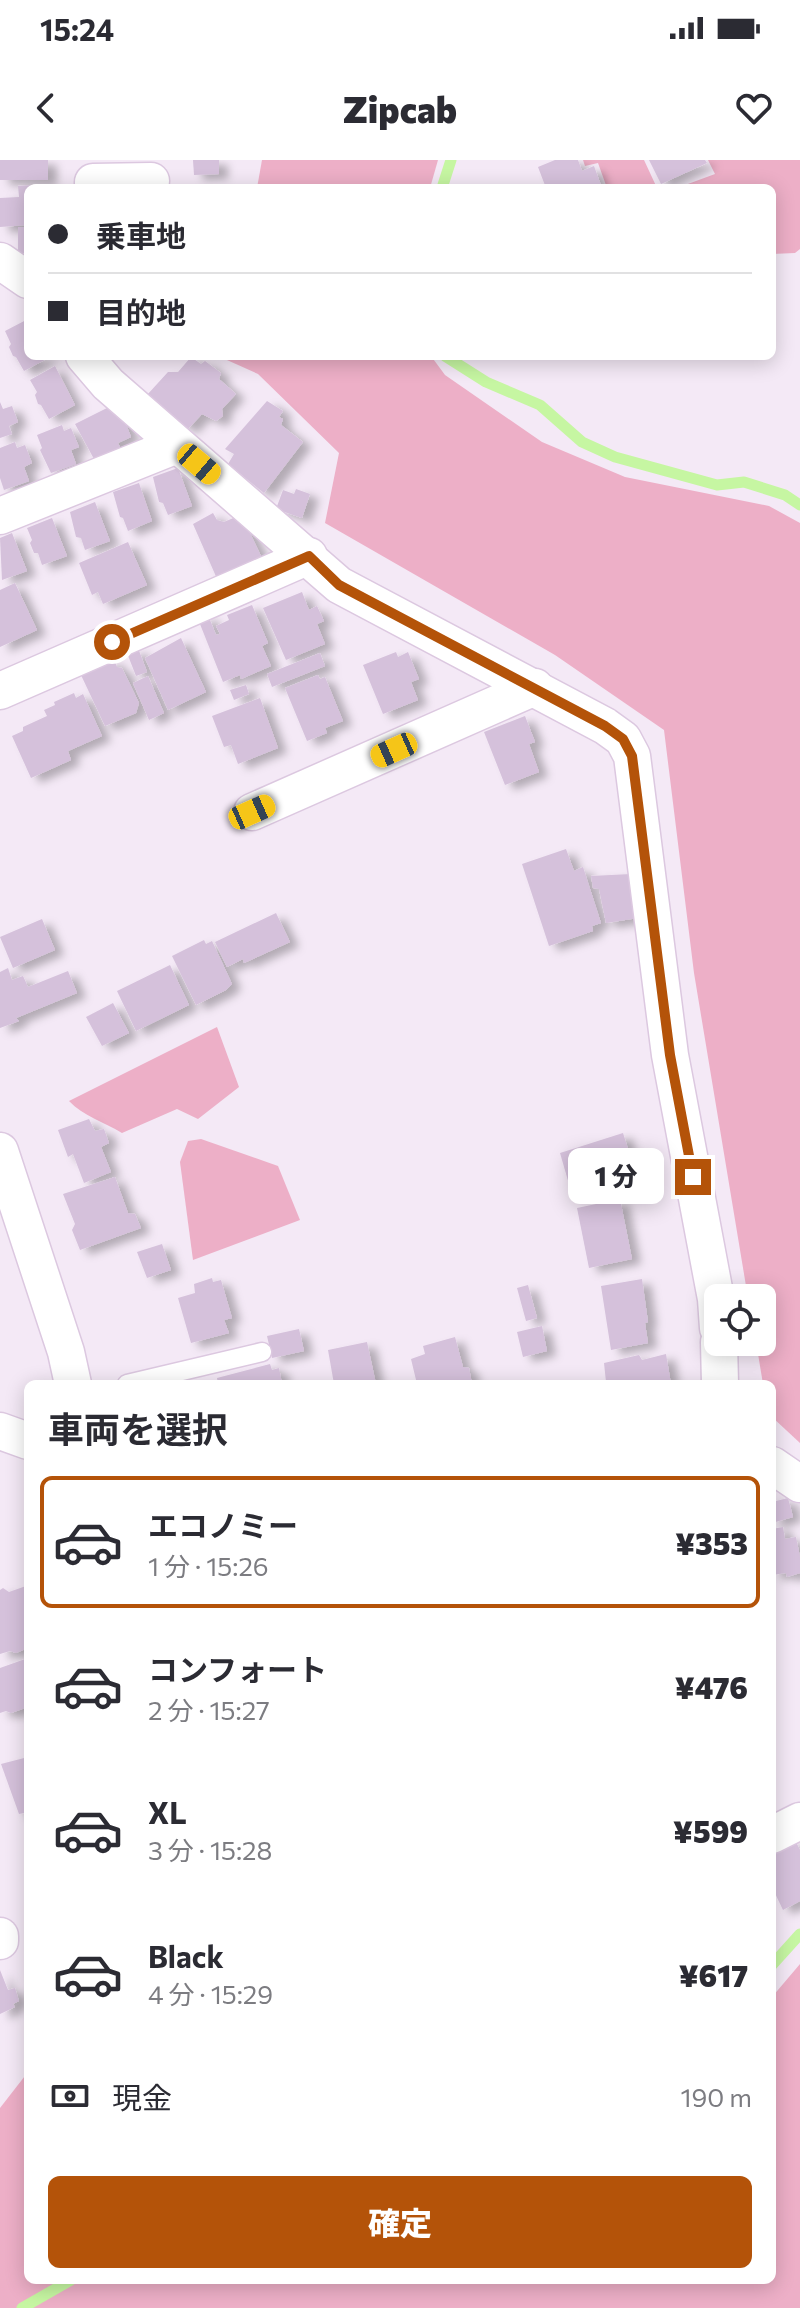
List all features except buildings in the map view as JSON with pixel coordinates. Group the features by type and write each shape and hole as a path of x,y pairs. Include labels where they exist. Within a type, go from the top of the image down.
{"street":[{"path":"93,184 151,181"},
{"path":"0,261 24,277"},
{"path":"87,360 108,384 339,585 535,687 623,739 632,756 670,1055 713,1284"},
{"path":"0,516 177,445"},
{"path":"0,691 309,556"},
{"path":"252,812 535,687"},
{"path":"0,1151 66,1352 72,1380"},
{"path":"719,1356 720,1380"},
{"path":"0,1431 24,1440"},
{"path":"776,1468 800,1484"},
{"path":"776,1833 800,1821"}],"lane":[{"path":"144,1380 262,1352"}],"shaded area":[{"path":"262,160 438,160 431,184 258,184"},
{"path":"583,160 644,160 655,184 606,184 598,163 585,166"},
{"path":"708,160 800,160 800,249 795,253 776,254 776,184 688,184 715,174"},
{"path":"227,360 434,360 445,375 542,442 625,477 769,506 800,523 800,1443 776,1421 776,1380 762,1380 758,1356 776,1356 776,1284 746,1284 694,973 664,730 555,655 325,523 339,453 258,374"},
{"path":"217,1027 239,1087 198,1119 177,1109 122,1133 87,1115 69,1101"},
{"path":"201,1139 278,1166 300,1220 193,1260 180,1162 188,1141"},
{"path":"800,1964 800,2308 0,2308 0,2108 24,2077 24,2284 776,2284 776,1992"}],"waterway":[{"path":"443,184 451,160"},
{"path":"451,360 486,382 540,405 582,442 615,457 717,485 744,482 785,495 800,505"},
{"path":"776,1961 800,1934"},
{"path":"22,2308 64,2284"}],"route":[{"path":"112,642 309,556 339,585 535,687 623,739 632,756 670,1055 693,1177"}]}
